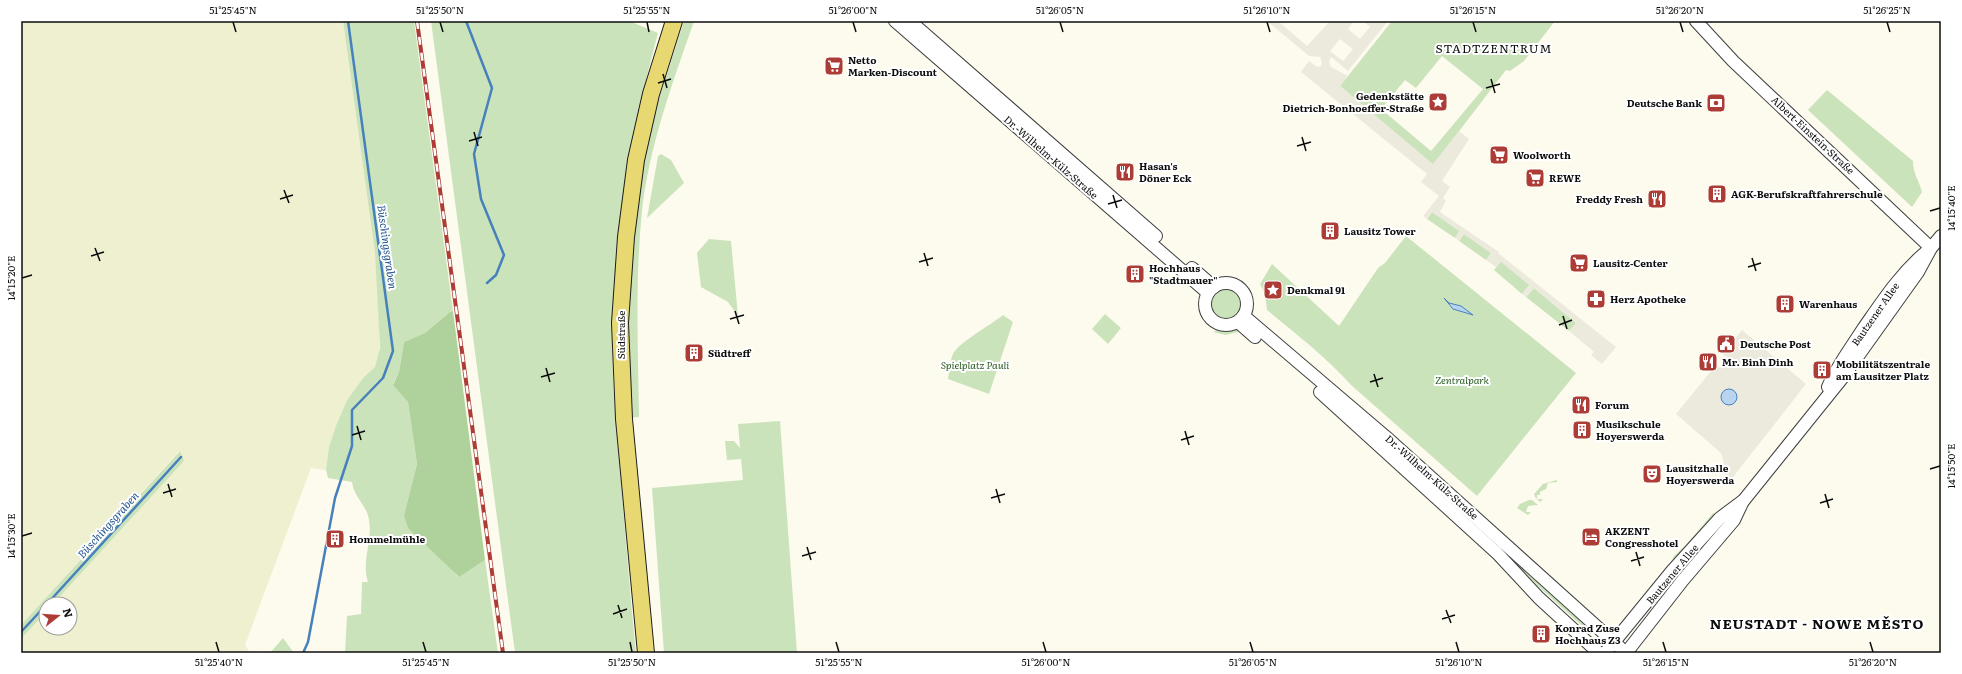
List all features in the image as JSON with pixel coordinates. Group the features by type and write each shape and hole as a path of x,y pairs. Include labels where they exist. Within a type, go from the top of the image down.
{"main road":[{"name":"Südstraße","path":"646,653 624,419 620,323 626,237 636,160 651,94 674,21"}],"street":[{"name":"Dr.-Wilhelm-Külz-Straße","path":"895,21 1211,290"},
{"name":"Dr.-Wilhelm-Külz-Straße","path":"910,21 1211,290"},
{"name":"Albert-Einstein-Straße","path":"1696,21 1733,61 1931,248"},
{"name":"Bautzener Allee","path":"1626,653 1683,580 1734,520 1744,500 1843,377 1918,272 1931,248 1941,236"},
{"path":"1227,283 1240,288 1245,294 1247,301 1241,319 1225,326 1213,321 1205,308 1211,290 1227,283"},
{"name":"Dr.-Wilhelm-Külz-Straße","path":"1241,319 1471,512 1626,653"},
{"name":"Dr.-Wilhelm-Külz-Straße","path":"1241,319 1497,553 1539,598 1599,653"},
{"name":"Bautzener Allee","path":"1606,653 1700,540 1726,513 1744,500"}],"green space":[{"path":"21,21 343,21 375,253 380,323 379,359 375,367 364,377 347,400 329,447 326,470 311,468 245,645 250,653 21,653 21,639 38,621 38,636 78,636 78,596 60,596 184,461 179,451 47,596 38,596 38,606 21,625"},
{"path":"343,21 414,21 453,311 425,333 404,342 399,372 393,384 408,402 417,464 404,515 458,577 485,560 498,653 345,653 347,616 361,614 362,582 368,582 366,574 366,559 370,528 368,515 355,493 352,482 328,478 326,470 329,447 347,400 364,377 375,367 380,348 375,253"},
{"path":"431,21 629,21 658,33 640,105 626,177 614,287 613,383 636,653 515,653"},
{"path":"684,21 694,21 663,114 645,187 638,262 639,417 630,418 628,284 644,155 657,105"},
{"path":"1392,21 1555,21 1524,61 1510,71 1506,70 1433,165 1340,86","holes":["1442,56 1483,89 1431,151 1381,109 1405,80 1416,88"]},
{"path":"1827,90 1913,161 1915,173 1922,192 1912,207 1808,110"},
{"path":"661,154 671,160 684,183 647,218 658,156"},
{"path":"1432,212 1460,231 1455,238 1427,219"},
{"path":"1464,234 1491,253 1486,260 1459,241"},
{"name":"Zentralpark","path":"1406,236 1576,373 1477,496 1351,385 1321,355 1267,310 1265,294 1260,284 1272,264 1339,326 1378,268 1385,263"},
{"path":"709,239 731,241 738,316 728,302 701,287 697,253"},
{"path":"1501,261 1530,285 1522,294 1494,270"},
{"path":"1534,288 1576,323 1569,331 1526,297"},
{"path":"1226,290 1237,294 1241,305 1237,316 1226,320 1215,316 1211,305 1215,294"},
{"path":"453,311 485,560 459,577 408,528 404,515 417,464 408,402 393,385 399,372 404,342 425,333"},
{"path":"1105,314 1121,328 1108,344 1092,329"},
{"name":"Spielplatz Pauli","path":"1003,315 1013,322 989,394 948,379 951,360 956,349"},
{"path":"1234,327 1241,331 1226,335 1213,332 1221,328"},
{"path":"780,421 797,653 664,653 652,488 743,480 741,459 727,460 725,441 734,441 740,448 738,424"},
{"path":"180,451 184,461 60,596 48,596"},
{"path":"1557,480 1557,482 1548,483 1546,489 1540,492 1540,495 1537,495 1537,499 1534,494 1543,484"},
{"path":"1532,500 1538,505 1528,506 1526,512 1531,512 1528,515 1517,508 1520,504"},
{"path":"1713,513 1716,515 1673,563 1671,562 1674,556 1686,545"},
{"path":"1471,520 1592,629 1590,633 1528,577"},
{"path":"38,606 38,621 21,639 21,625"},
{"path":"283,638 294,653 270,653"}],"shaded area":[{"path":"1267,21 1278,21 1307,46 1330,21 1354,21 1348,29 1360,39 1370,27 1363,21 1388,21 1348,71 1331,57 1329,62 1331,67 1348,76 1340,86 1433,164 1459,131 1469,139 1442,181 1450,187 1443,198 1446,201 1440,212 1499,252 1498,253 1616,347 1602,364 1591,355 1594,352 1569,331 1576,323 1534,288 1526,297 1522,294 1529,285 1501,262 1496,267 1486,260 1491,253 1464,234 1459,241 1455,238 1459,231 1432,212 1427,219 1423,216 1439,196 1421,182 1427,174 1301,72 1309,61 1317,67 1321,66 1322,62 1320,57 1309,56","holes":["1340,39 1353,49 1343,61 1330,51"]},
{"path":"1742,330 1806,384 1726,486 1725,467 1721,453 1676,414 1716,365 1721,369 1729,359 1723,354"}],"water":[{"path":"1444,298 1449,303 1461,306 1473,315 1453,309"},
{"path":"1729,389 1736,394 1737,397 1732,404 1729,405 1722,400 1721,397 1726,390"}],"waterway":[{"name":"Büschingsgraben","path":"303,653 308,642 335,498 352,446 352,410 383,378 393,351 348,21"},
{"path":"466,21 492,88 474,154 481,199 504,255 496,275 487,283"},
{"name":"Büschingsgraben","path":"54,596 181,457"},
{"name":"Büschingsgraben","path":"21,632 38,614"}],"railway":[{"path":"417,21 503,653"}],"place":[{"name":"Netto Marken-Discount","path":"834,66"},
{"name":"Gedenkstätte Dietrich-Bonhoeffer-Straße","path":"1438,102"},
{"name":"Deutsche Bank","path":"1716,103"},
{"name":"Woolworth","path":"1499,155"},
{"name":"Hasan's Döner Eck","path":"1125,172"},
{"name":"REWE","path":"1535,178"},
{"name":"AGK-Berufskraftfahrerschule","path":"1717,194"},
{"name":"Freddy Fresh","path":"1657,199"},
{"name":"Lausitz Tower","path":"1330,231"},
{"name":"Lausitz-Center","path":"1579,263"},
{"name":"Hochhaus \"Stadtmauer\"","path":"1135,274"},
{"name":"Denkmal 91","path":"1273,290"},
{"name":"Herz Apotheke","path":"1596,299"},
{"name":"Warenhaus","path":"1785,304"},
{"name":"Deutsche Post","path":"1726,344"},
{"name":"Südtreff","path":"694,353"},
{"name":"Mr. Binh Dinh","path":"1708,362"},
{"name":"Mobilitätszentrale am Lausitzer Platz","path":"1822,370"},
{"name":"Forum","path":"1581,405"},
{"name":"Musikschule Hoyerswerda","path":"1582,430"},
{"name":"Lausitzhalle Hoyerswerda","path":"1652,474"},
{"name":"AKZENT Congresshotel","path":"1591,537"},
{"name":"Hommelmühle","path":"335,539"},
{"name":"Konrad Zuse Hochhaus Z3","path":"1541,634"}],"district":[{"name":"STADTZENTRUM","path":"1494,49"},
{"name":"NEUSTADT - NOWE MĚSTO","path":"1817,624"}]}
